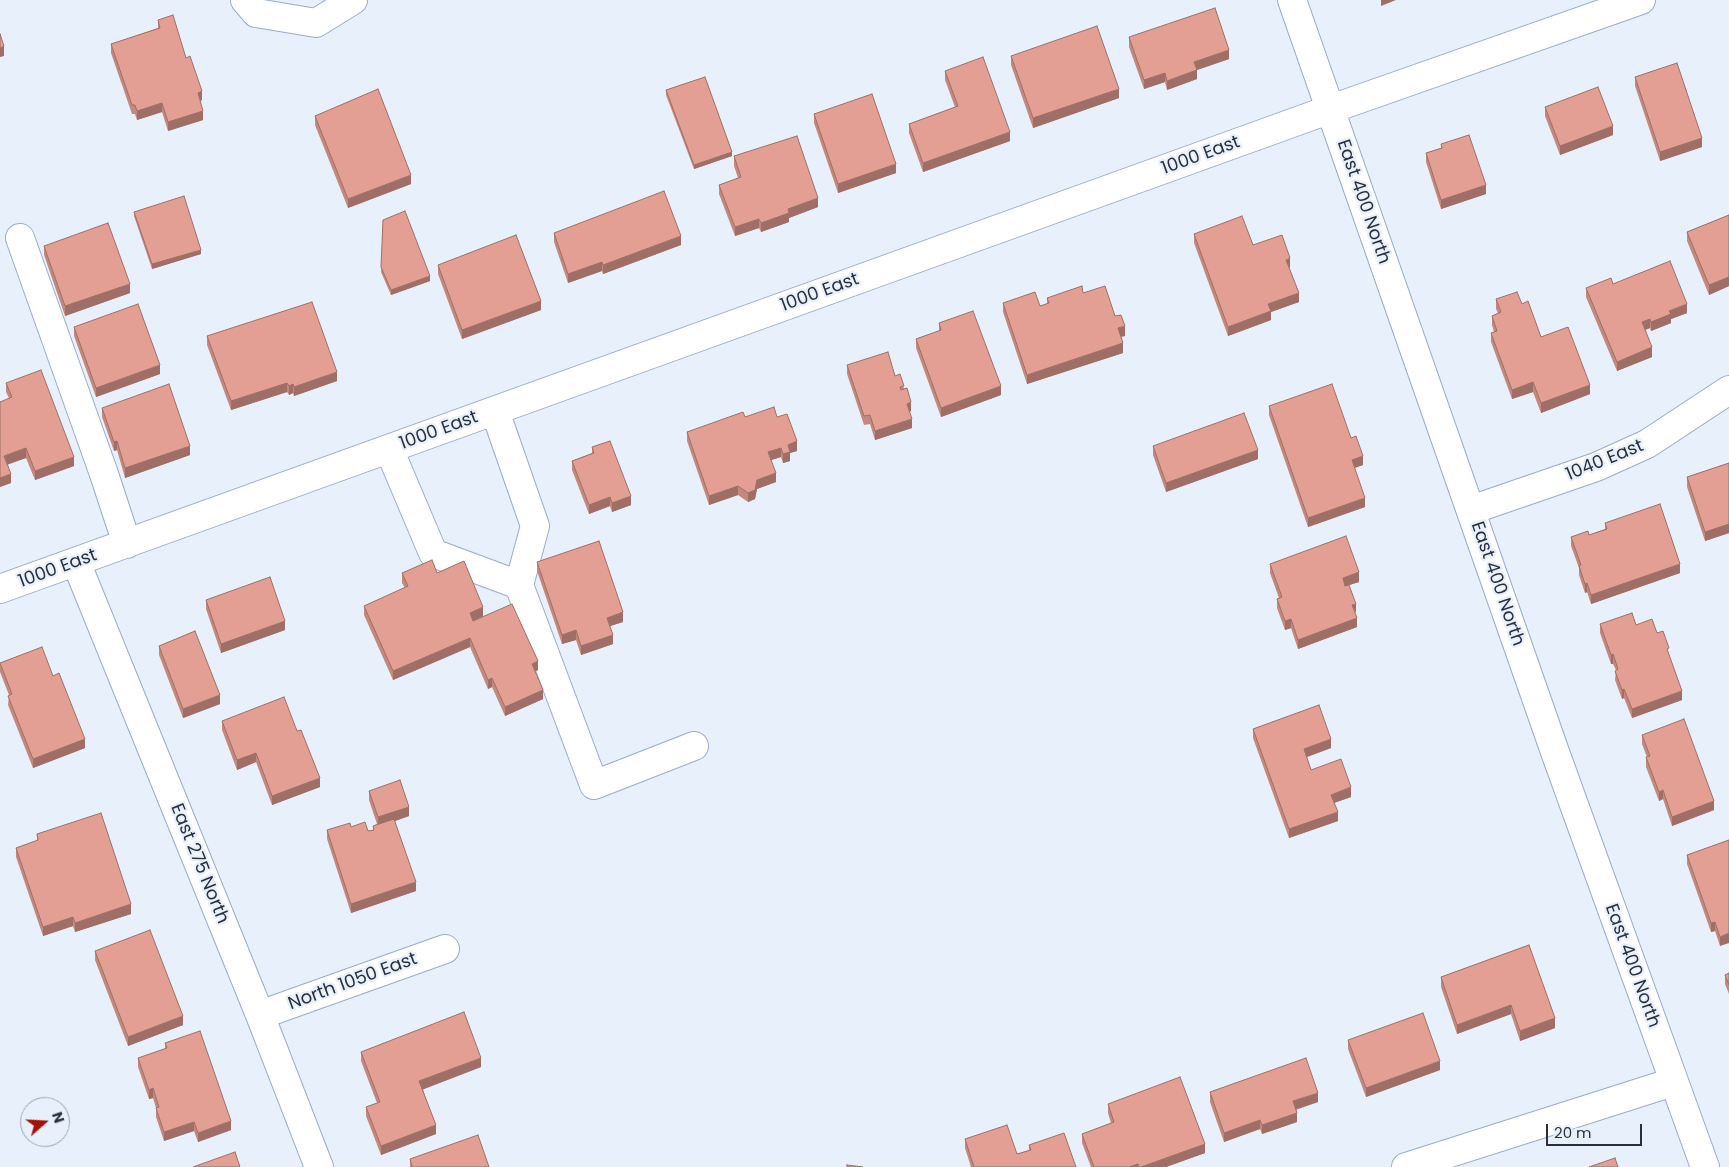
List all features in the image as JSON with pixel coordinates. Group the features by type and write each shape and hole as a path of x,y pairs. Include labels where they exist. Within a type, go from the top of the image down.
{"street":[{"path":"245,0 256,13 316,23 353,0"},
{"name":"East 400 North","path":"1292,0 1673,1082 1705,1167"},
{"name":"1000 East","path":"0,589 1331,109 1641,0"},
{"path":"20,238 127,544"},
{"name":"1040 East","path":"1471,510 1596,467 1647,444 1729,390"},
{"path":"495,411 535,526 519,585 594,785 694,746"},
{"path":"389,449 433,553 519,585"},
{"name":"East 275 North","path":"76,562 260,1014 319,1167"},
{"name":"North 1050 East","path":"260,1014 445,949"},
{"path":"1406,1167 1673,1082"}],"building":[{"path":"1215,8 1229,50 1194,62 1197,70 1167,81 1165,73 1144,80 1129,37"},
{"path":"173,15 186,58 190,56 202,91 198,93 203,111 168,122 162,103 137,111 135,105 132,105 111,44 160,28 158,20"},
{"path":"1097,26 1119,89 1033,118 1011,56"},
{"path":"0,34 4,46 0,48"},
{"path":"983,57 1010,132 923,163 909,124 958,106 945,71"},
{"path":"1677,63 1702,138 1660,152 1635,77"},
{"path":"705,77 732,152 694,165 666,90"},
{"path":"1598,87 1613,126 1560,146 1545,107"},
{"path":"378,89 411,175 348,199 315,116"},
{"path":"872,94 896,164 838,184 814,114"},
{"path":"1469,135 1486,185 1441,200 1426,153 1442,148 1441,144"},
{"path":"797,136 818,198 788,209 789,213 761,223 759,219 735,227 719,185 741,177 734,156"},
{"path":"664,191 681,236 603,265 602,262 568,274 554,233"},
{"path":"184,196 201,250 152,264 134,212"},
{"path":"405,211 430,276 391,290 381,267 383,220"},
{"path":"1729,215 1729,277 1709,285 1687,232"},
{"path":"1242,216 1253,245 1282,235 1290,258 1286,260 1299,293 1268,304 1271,311 1228,327 1194,234"},
{"path":"108,223 130,284 65,306 44,246"},
{"path":"516,235 541,301 462,330 438,265"},
{"path":"1670,261 1687,304 1669,311 1671,314 1651,322 1650,319 1642,322 1652,347 1617,362 1586,288 1611,278 1613,284"},
{"path":"1082,286 1083,293 1105,286 1115,316 1121,315 1125,326 1118,328 1123,343 1027,375 1003,303 1035,292 1040,306 1049,303 1047,298"},
{"path":"1517,292 1522,304 1528,301 1541,337 1568,327 1590,385 1541,403 1533,382 1512,390 1491,333 1497,331 1492,316 1501,312 1496,299"},
{"path":"312,302 337,372 294,387 293,384 289,386 287,383 231,401 207,336"},
{"path":"138,304 160,365 96,388 74,327"},
{"path":"973,311 1001,386 941,408 916,339 941,330 939,323"},
{"path":"888,352 895,376 900,374 904,386 900,387 901,390 907,388 911,402 907,404 912,419 875,431 870,415 864,416 847,365"},
{"path":"41,370 74,457 35,471 26,448 4,456 11,474 0,478 0,402 12,397 6,383"},
{"path":"169,384 190,446 125,468 117,441 114,442 102,408"},
{"path":"1332,384 1351,438 1356,436 1363,456 1352,460 1365,498 1308,518 1269,406"},
{"path":"774,407 777,417 787,414 797,441 788,445 790,452 783,454 781,448 768,452 776,473 757,480 755,490 748,493 738,486 709,496 687,432 743,412 745,417"},
{"path":"1244,413 1258,450 1166,483 1153,446"},
{"path":"610,441 631,496 612,503 610,497 589,505 572,461 594,453 592,447"},
{"path":"1729,463 1729,524 1705,532 1687,477"},
{"path":"1660,504 1680,564 1591,595 1587,583 1585,584 1579,566 1581,565 1571,537 1588,531 1589,535 1607,529 1605,523"},
{"path":"1346,536 1359,572 1343,578 1345,586 1349,585 1356,604 1352,605 1357,618 1298,640 1291,619 1285,621 1277,599 1282,597 1270,564"},
{"path":"599,541 623,612 607,618 613,635 581,646 576,630 562,635 537,562"},
{"path":"432,560 437,573 464,561 483,607 470,613 473,621 512,604 538,661 532,664 543,690 505,707 492,678 488,680 470,638 393,671 364,606 408,586 402,573"},
{"path":"270,577 285,621 221,644 206,600"},
{"path":"1632,613 1636,625 1652,619 1657,633 1663,631 1669,648 1667,649 1682,691 1632,709 1624,689 1622,690 1615,671 1618,669 1613,654 1611,655 1600,624"},
{"path":"195,631 220,695 183,709 159,646"},
{"path":"42,647 53,676 59,673 85,739 33,759 8,696 12,694 0,663"},
{"path":"284,697 297,731 301,730 320,778 272,796 256,753 237,760 222,721"},
{"path":"1319,705 1331,739 1304,749 1311,770 1341,759 1351,787 1331,795 1338,812 1289,829 1253,729"},
{"path":"1684,719 1714,801 1672,817 1663,790 1659,792 1646,757 1650,756 1642,735"},
{"path":"400,780 409,807 378,817 369,791"},
{"path":"101,813 131,904 75,923 73,917 43,927 16,848 38,840 37,834"},
{"path":"394,819 416,882 351,904 327,830 350,823 351,827 365,822 368,831 374,830 373,826"},
{"path":"1729,840 1729,933 1720,937 1715,922 1711,923 1687,855"},
{"path":"150,930 183,1016 128,1037 95,951"},
{"path":"1529,945 1555,1018 1520,1031 1511,1005 1457,1025 1441,977"},
{"path":"1729,973 1729,985 1725,975"},
{"path":"464,1012 481,1058 419,1081 436,1125 381,1146 366,1107 380,1102 361,1052"},
{"path":"1423,1013 1440,1061 1366,1088 1348,1040"},
{"path":"200,1031 231,1121 198,1133 194,1122 164,1132 156,1108 159,1107 153,1088 149,1090 138,1058 167,1048 165,1043"},
{"path":"1306,1058 1318,1093 1293,1101 1297,1113 1262,1125 1260,1120 1224,1133 1210,1092"},
{"path":"1180,1077 1205,1144 1141,1167 1138,1164 1129,1167 1094,1167 1082,1134 1114,1122 1108,1104"},
{"path":"1007,1125 1017,1154 1031,1150 1029,1145 1064,1133 1076,1167 974,1167 965,1139"},
{"path":"478,1135 489,1167 412,1167 410,1159"},
{"path":"235,1152 240,1167 193,1167"},
{"path":"1615,1158 1618,1167 1589,1167"},
{"path":"847,1165 863,1167 847,1167"}]}
